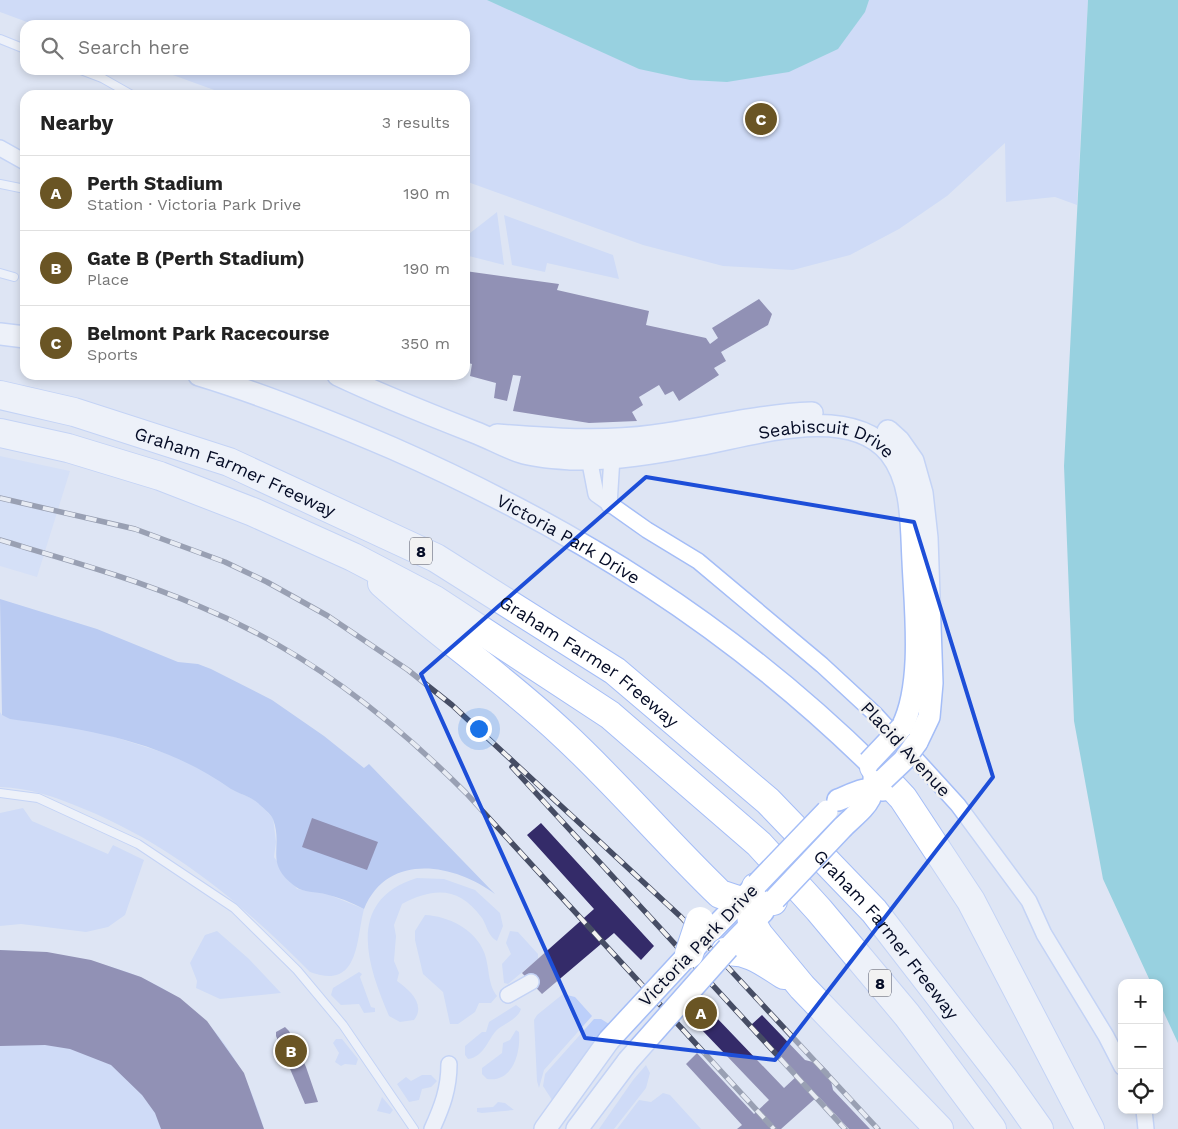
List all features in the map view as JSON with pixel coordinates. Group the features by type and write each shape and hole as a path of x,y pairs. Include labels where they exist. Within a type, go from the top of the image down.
{"highway":[{"name":"Graham Farmer Freeway","path":"0,395 74,412 229,462 436,558 615,671 768,801 874,911 1003,1078 1039,1129"},
{"name":"Graham Farmer Freeway","path":"0,434 68,448 160,476 253,512 353,558 435,600 610,715 759,844 819,910 907,1015 992,1129"},
{"path":"353,558 424,621 503,682 563,734 720,894 754,903 802,987"},
{"path":"875,774 903,798 971,901 1090,1129"},
{"path":"701,876 704,897 719,941"},
{"path":"689,954 719,941 749,954 802,987 939,1129"}],"street":[{"path":"0,147 20,153"},
{"path":"0,147 20,159"},
{"path":"0,329 20,328"},
{"path":"0,334 20,336"},
{"name":"Victoria Park Drive","path":"214,380 316,416 489,492 562,531 662,593 743,652 826,721 875,774 865,806 843,828 754,903"},
{"name":"Seabiscuit Drive","path":"349,380 406,406 523,453 572,459 633,456 799,427 828,425 855,430 875,438 890,453 903,476 910,514 916,649 913,698 902,727 875,774"},
{"name":"Seabiscuit Drive","path":"479,434 592,441 652,436 781,414 831,412 859,416 880,425 899,441 913,461 922,493 927,538 932,683 928,717 917,742 904,760 875,774 832,805"},
{"path":"609,505 612,457"},
{"path":"589,458 596,494 609,505"},
{"name":"Placid Avenue","path":"609,505 698,561 836,678 875,714 921,764 958,805 1029,901 1044,934 1118,1059"},
{"name":"Victoria Park Drive","path":"581,1123 719,941 754,903 832,805"},
{"name":"Victoria Park Drive","path":"545,1129 562,1102 609,1040 689,954"},
{"path":"508,995 531,982"},
{"path":"432,1129 445,1100 449,1081 449,1064"},
{"path":"1144,1114 1146,1129"}],"lane":[{"path":"0,39 20,47"},
{"path":"94,75 123,90"},
{"path":"0,184 20,188"},
{"path":"0,273 14,277"},
{"path":"0,792 38,798 138,844 234,908 297,970 343,1025 414,1129"}],"highlighted area":[{"path":"646,477 914,522 993,777 775,1060 585,1038 421,674"}],"shaded area":[{"path":"0,0 1088,0 1077,205 1055,197 1006,202 1005,143 947,196 899,229 850,255 793,270 723,266 643,245 470,183 470,90 214,90 173,75 470,75 470,20 22,20 0,12"},
{"path":"487,0 869,0 865,12 838,49 789,72 727,82 690,80 639,69"},
{"path":"1088,0 1178,0 1178,1043 1163,1011 1163,979 1149,979 1103,879 1074,721 1064,466"},
{"path":"497,212 504,265 470,256 470,233"},
{"path":"504,215 613,255 619,279 547,263 545,272 512,265"},
{"path":"0,456 70,471 37,577 0,566"},
{"path":"0,599 97,629 178,662 198,664 272,700 324,736 364,768 369,764 495,894 461,876 442,870 423,868 405,871 389,878 375,890 364,909 335,897 302,890 286,878 280,870 277,863 277,838 273,819 252,799 234,791 179,759 153,749 98,733 10,719 2,715"},
{"path":"0,712 2,715 93,730 180,758 212,774 233,790 257,801 273,818 276,842 274,857 297,889 327,894 364,909 357,947 353,959 347,968 338,974 326,976 310,972 232,900 177,858 147,840 84,809 53,797 22,789 0,787"},
{"path":"23,808 32,821 108,854 113,845 144,860 125,915 108,927 86,932 21,924 0,926 0,813"},
{"path":"417,878 444,879 475,890 500,913 503,926 497,941 473,908 455,895 446,893 425,895 402,904 394,925 396,936 394,961 399,973 397,981 415,998 418,1009 414,1020 400,1022 389,1016 381,996 369,956 368,936 371,918 379,902 394,888"},
{"path":"425,915 443,918 460,925 480,944 486,958 490,980 497,996 491,1003 479,1003 475,1012 458,1024 450,1024 443,992 423,974 415,940 415,931"},
{"path":"217,931 249,959 281,993 220,999 196,988 197,981 190,963 205,935"},
{"path":"510,931 518,932 538,954 538,959 508,984 504,983 502,964 511,954 506,943"},
{"path":"0,950 48,954 91,962 131,974 167,991 198,1014 225,1044 247,1082 264,1129 0,1129"},
{"path":"359,972 362,974 360,977 371,1007 375,1008 375,1012 364,1013 359,1004 341,1005 331,995 333,988"},
{"path":"563,994 575,997 592,1016 544,1070 539,1088 534,1020 537,1015"},
{"path":"516,1005 521,1009 517,1016 495,1032 479,1054 468,1059 465,1055 465,1046 482,1032 486,1032 489,1022"},
{"path":"594,1019 601,1019 609,1024 552,1100 543,1086 545,1074"},
{"path":"516,1030 519,1032 519,1040 517,1057 514,1064 503,1076 496,1079 487,1079 482,1074 482,1068 502,1053 503,1043 510,1040"},
{"path":"336,1039 342,1039 358,1059 356,1065 345,1064 341,1066 335,1062 339,1053 333,1043"},
{"path":"646,1065 650,1073 646,1088 614,1129 599,1129 633,1080"},
{"path":"422,1075 431,1075 437,1081 431,1087 422,1089 419,1100 409,1102 397,1084 406,1077 411,1081"},
{"path":"663,1093 670,1095 701,1129 617,1129 639,1100 651,1102"},
{"path":"382,1097 393,1110 390,1114 377,1111"},
{"path":"498,1102 505,1103 514,1110 477,1112 477,1108 493,1107"}],"building":[{"path":"470,272 559,284 557,290 649,311 646,325 706,338 710,344 718,338 712,328 759,299 772,314 768,325 721,352 726,361 714,368 719,375 679,401 673,391 665,395 659,385 639,397 643,405 632,412 637,421 589,423 513,411 521,376 513,375 507,401 494,398 496,383 470,376 472,364 470,363"},
{"path":"312,818 378,842 367,870 302,847"},
{"path":"541,823 654,946 641,960 614,933 542,994 522,973 594,909 527,835"},
{"path":"0,950 47,952 91,960 141,977 180,998 207,1021 244,1073 264,1129 161,1129 155,1113 142,1095 111,1065 70,1049 45,1045 0,1046"},
{"path":"762,1015 805,1060 821,1064 829,1072 833,1090 870,1129 849,1129 818,1096 781,1129 737,1129 742,1125 686,1064 697,1053 754,1114 769,1100 701,1029 715,1016 784,1088 798,1075 751,1025"},
{"path":"285,1027 289,1031 306,1067 318,1102 305,1104 276,1036 276,1032"}],"railway":[{"path":"0,498 135,529 225,562 267,582 328,616 408,670 452,705 681,917 878,1129"},
{"path":"0,540 101,570 176,597 239,624 309,664 375,711 466,793 774,1129"},
{"path":"512,767 845,1129"}],"place":[{"name":"Belmont Park Racecourse","path":"761,119"},
{"name":"Perth Stadium","path":"701,1013"},
{"name":"Gate B (Perth Stadium)","path":"291,1051"}]}
